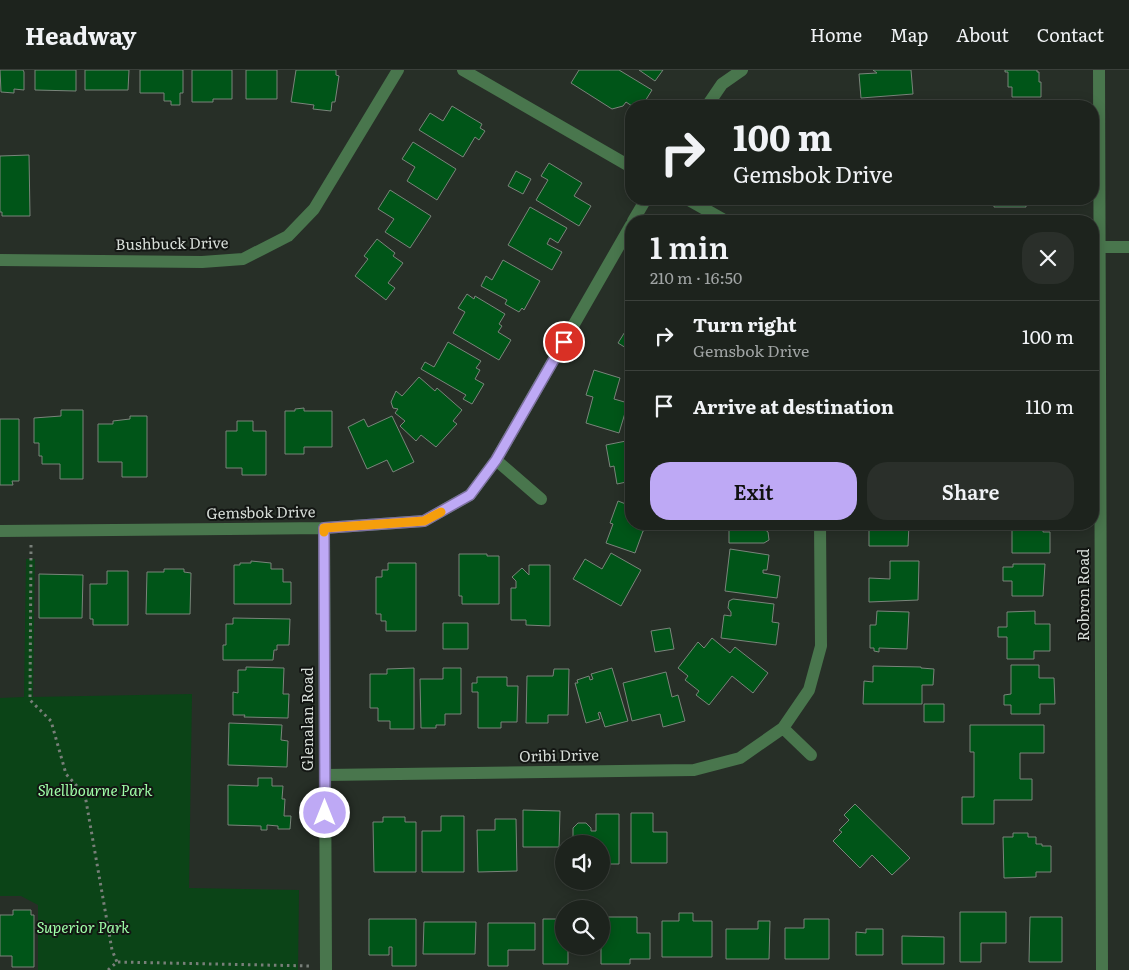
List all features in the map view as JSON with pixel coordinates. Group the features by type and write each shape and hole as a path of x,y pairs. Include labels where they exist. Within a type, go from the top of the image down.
{"street":[{"name":"Bushbuck Drive","path":"0,260 202,262 243,259 288,236 314,209 398,70"},
{"path":"463,70 625,164"},
{"path":"711,100 722,84 742,70"},
{"name":"Robron Road","path":"1098,100 1099,70"},
{"path":"698,205 715,215"},
{"name":"Gemsbok Drive","path":"0,531 324,528 424,521 470,495 496,460 625,235"},
{"path":"1099,247 1129,247"},
{"path":"496,460 541,499"},
{"name":"Glenalan Road","path":"324,528 326,968"},
{"name":"Oribi Drive","path":"325,775 694,770 740,758 782,728 809,690 821,646 820,530"},
{"name":"Robron Road","path":"1098,530 1102,970"},
{"path":"782,728 811,755"}],"path":[{"path":"31,531 30,700 51,721 66,774 86,795 112,950 117,962"},
{"path":"108,970 117,962 326,968"}],"green space":[{"name":"Shellbourne Park","path":"26,559 35,559 33,697 192,694 189,888 299,890 298,970 38,970 38,905 21,896 0,896 0,698 24,697"}],"building":[{"path":"0,70 23,70 24,90 14,89 14,93 1,92"},
{"path":"35,70 76,70 76,91 35,90"},
{"path":"85,70 129,70 128,90 85,90"},
{"path":"140,70 183,70 183,93 180,93 180,105 171,105 171,101 164,101 164,93 140,93"},
{"path":"192,70 232,70 232,99 213,99 213,102 192,102"},
{"path":"246,70 277,70 277,99 246,99"},
{"path":"296,70 336,70 336,75 339,76 335,102 332,102 331,111 313,109 314,105 291,102"},
{"path":"579,70 619,70 652,90 646,100 625,100 623,106 612,109 571,83"},
{"path":"639,70 663,70 655,81"},
{"path":"873,70 911,70 913,94 861,98 859,74 877,73"},
{"path":"1005,70 1037,70 1039,72 1039,82 1041,82 1041,97 1012,97 1012,87 1008,87 1008,72 1005,72"},
{"path":"452,106 482,124 480,128 485,131 479,140 475,137 463,157 419,130 430,113 443,121"},
{"path":"413,142 456,169 437,200 407,181 415,167 402,159"},
{"path":"29,155 30,216 2,216 2,212 0,212 0,156"},
{"path":"549,163 582,183 574,196 591,206 579,226 536,200 548,180 541,176"},
{"path":"516,171 531,179 523,194 508,186"},
{"path":"390,190 431,216 410,248 385,232 394,219 378,209"},
{"path":"994,205 1026,205 1026,207 994,207"},
{"path":"530,207 567,228 558,243 550,238 547,244 562,252 552,270 508,245"},
{"path":"377,239 395,253 393,256 403,263 388,283 395,288 386,300 355,276 368,259 364,256"},
{"path":"503,260 540,281 524,310 522,308 519,312 505,304 507,300 481,286 486,276 492,280"},
{"path":"467,294 474,299 475,296 505,314 499,324 502,326 498,332 511,340 499,360 453,333 465,312 458,308"},
{"path":"625,332 625,347 618,343"},
{"path":"448,342 481,361 476,368 480,370 475,379 484,384 472,404 463,399 466,395 421,369 425,362 434,367"},
{"path":"594,370 620,378 614,399 625,402 625,413 619,433 586,423 593,397 586,395"},
{"path":"419,377 435,391 437,388 462,410 453,421 457,424 436,447 421,435 416,441 400,426 405,421 395,413 398,409 393,408 391,402 396,391 402,396"},
{"path":"304,408 304,411 332,411 332,447 304,447 304,454 285,454 285,411 295,411 295,409"},
{"path":"61,410 83,410 83,479 60,479 60,464 42,464 42,456 39,456 39,443 34,443 34,418 61,416"},
{"path":"130,416 147,416 147,477 122,477 122,462 98,462 98,424 113,424 113,421 130,419"},
{"path":"392,416 414,462 393,472 387,460 367,469 348,427 364,419 368,427"},
{"path":"0,419 19,419 19,481 12,481 13,485 0,485"},
{"path":"237,421 253,421 253,431 266,431 266,475 242,475 242,468 226,468 226,431 237,431"},
{"path":"625,441 625,482 617,484 614,466 610,467 606,445"},
{"path":"618,501 625,504 625,530 646,530 643,531 635,553 606,543 613,524 610,523"},
{"path":"729,530 765,530 768,532 769,540 764,543 729,543"},
{"path":"869,530 909,530 908,546 869,546"},
{"path":"1012,530 1043,530 1043,532 1050,532 1050,553 1012,553"},
{"path":"730,549 769,555 767,570 763,570 763,573 780,576 777,598 725,591"},
{"path":"611,553 641,570 621,606 573,579 585,559 602,569"},
{"path":"459,554 499,556 499,604 462,604 462,596 459,596"},
{"path":"251,561 271,563 271,569 283,569 283,582 291,582 291,604 234,604 234,565 251,563"},
{"path":"890,561 919,561 918,600 869,602 869,578 890,579"},
{"path":"388,563 416,563 416,631 386,631 386,621 381,621 381,614 376,614 376,577 382,577 382,570 388,570"},
{"path":"1013,564 1045,564 1043,596 1012,596 1012,581 1003,581 1003,567 1013,567"},
{"path":"529,565 550,565 550,626 526,625 526,620 511,620 511,588 516,588 516,581 512,577 522,568 529,575"},
{"path":"164,569 184,569 184,572 191,573 190,614 146,614 147,572 164,572"},
{"path":"107,571 128,571 128,625 93,625 93,619 90,619 90,584 107,584"},
{"path":"39,574 83,575 82,618 39,618"},
{"path":"733,599 774,604 772,622 779,623 776,645 721,638 724,615 731,616 728,608 729,601"},
{"path":"877,611 909,612 907,649 879,648 879,652 874,651 874,648 870,648 870,625 876,625"},
{"path":"1035,611 1035,624 1050,624 1050,651 1034,651 1034,659 1007,659 1007,637 998,637 998,627 1007,627 1007,612"},
{"path":"233,618 290,619 289,645 277,645 277,650 274,650 273,660 223,660 223,645 226,645 226,624 233,624"},
{"path":"443,623 468,623 468,649 443,649"},
{"path":"670,628 674,649 655,652 651,631"},
{"path":"712,638 730,653 735,647 768,673 753,693 732,676 709,705 696,695 699,691 685,680 688,676 678,668 698,642 704,648"},
{"path":"1011,665 1039,665 1039,678 1054,678 1055,704 1040,704 1040,714 1011,714 1011,705 1004,705 1004,695 1011,694"},
{"path":"873,666 934,669 933,685 922,685 922,704 863,704 864,681 873,682"},
{"path":"246,667 284,668 283,694 289,694 288,718 233,715 233,692 238,693 238,670 246,670"},
{"path":"414,668 414,729 390,729 390,721 378,721 378,708 370,708 370,674 387,674 387,669"},
{"path":"443,668 461,668 461,714 445,714 445,725 436,725 436,728 421,728 420,679 443,679"},
{"path":"612,668 628,721 605,727 600,712 598,713 600,719 586,723 575,683 578,683 577,680 589,676 590,680 593,679 591,674"},
{"path":"554,669 569,669 568,715 548,715 548,723 526,723 527,676 553,676"},
{"path":"666,672 672,697 678,695 685,721 663,727 660,714 632,721 623,683"},
{"path":"477,677 507,677 507,686 518,686 517,722 501,722 501,728 478,728 478,692 472,692 472,683 477,683"},
{"path":"924,704 944,704 944,722 924,722"},
{"path":"229,723 282,725 281,740 288,741 287,767 228,765"},
{"path":"970,725 1044,725 1044,753 1020,753 1020,779 1032,779 1032,800 994,800 994,824 962,824 962,797 974,797 974,752 970,752"},
{"path":"258,778 272,778 272,786 283,786 282,799 285,799 284,816 291,816 290,829 278,829 278,826 267,825 267,830 261,830 261,826 228,825 228,785 258,786"},
{"path":"855,804 910,858 892,875 872,855 860,868 833,841 842,832 839,830 849,820 844,815"},
{"path":"523,810 560,811 559,835 555,835 555,847 523,847"},
{"path":"631,813 653,813 653,832 667,832 667,863 631,863"},
{"path":"596,814 619,814 619,864 610,864 610,835 573,835 573,828 578,823 586,823 591,828 591,831 596,831"},
{"path":"441,816 464,816 464,872 422,872 422,831 441,831"},
{"path":"383,817 405,817 405,822 416,822 416,872 374,872 373,822 383,822"},
{"path":"495,819 516,819 517,871 478,872 477,830 495,830"},
{"path":"1013,833 1028,833 1028,837 1036,837 1036,844 1051,846 1051,872 1036,872 1036,877 1004,878 1003,837 1013,837"},
{"path":"13,910 31,910 31,915 34,915 34,967 12,967 12,956 0,956 0,915 13,915"},
{"path":"960,912 1006,912 1006,943 981,943 981,962 960,962"},
{"path":"679,913 693,913 693,921 712,921 712,957 662,957 662,921 679,921"},
{"path":"610,917 637,917 637,933 650,933 650,959 630,959 630,964 601,964 601,955 610,955"},
{"path":"1030,917 1062,917 1062,962 1029,962"},
{"path":"369,919 416,919 416,966 392,966 392,947 389,947 389,955 369,955"},
{"path":"543,919 555,919 555,955 568,955 568,964 543,964"},
{"path":"804,919 829,919 829,959 785,959 785,928 804,928"},
{"path":"758,921 770,921 769,959 726,959 726,929 758,929"},
{"path":"424,922 476,922 475,954 423,954"},
{"path":"488,923 535,923 535,950 508,950 508,966 488,966"},
{"path":"866,929 883,929 883,955 856,955 856,932 866,933"},
{"path":"902,936 944,937 944,964 902,964"}],"slow traffic":[{"path":"324,532 324,528 424,521 441,512"}],"route":[{"path":"325,813 324,528 424,521 470,495 496,460 564,342"}],"park label":[{"name":"Superior Park","path":"83,928"}]}
